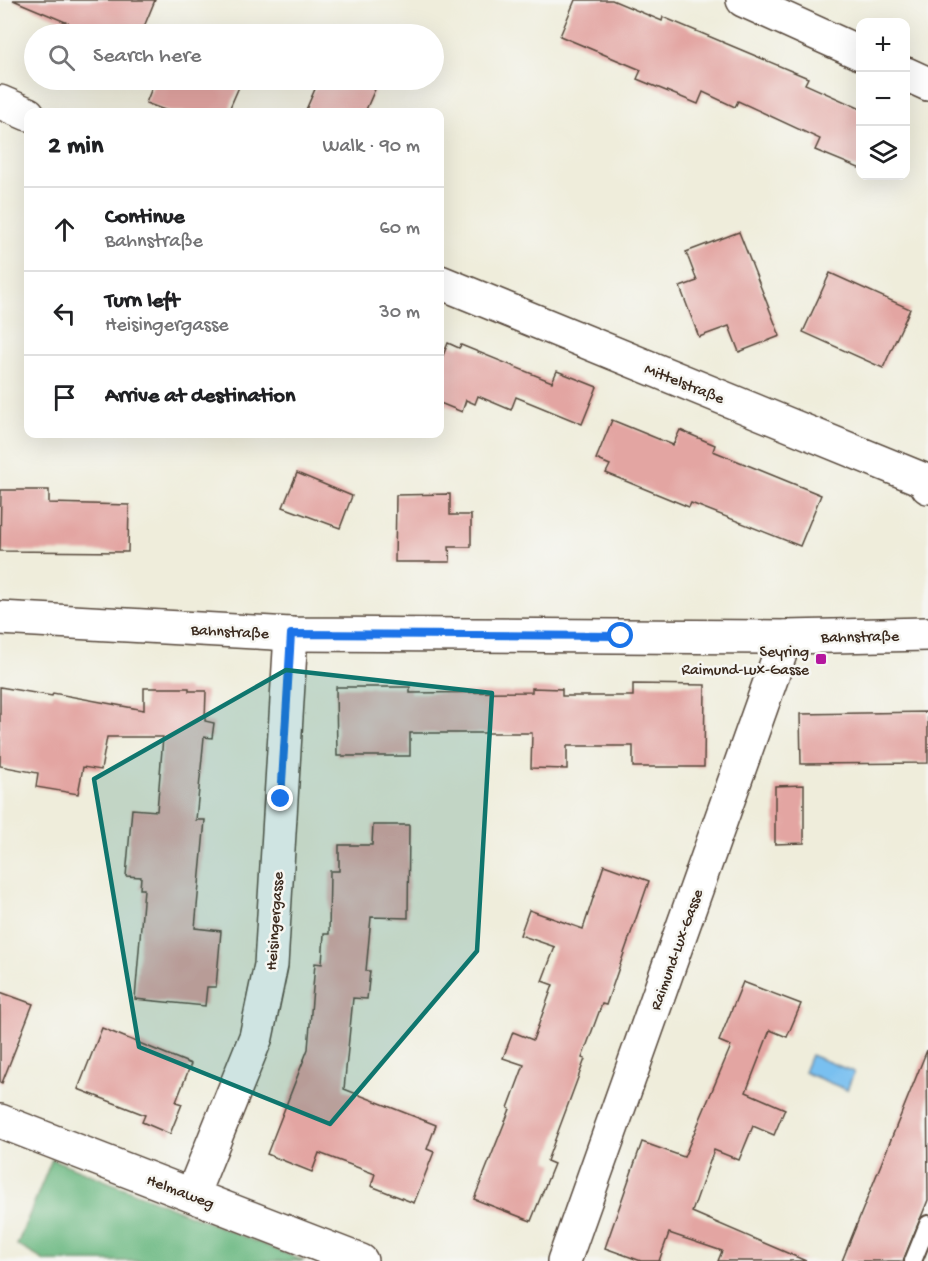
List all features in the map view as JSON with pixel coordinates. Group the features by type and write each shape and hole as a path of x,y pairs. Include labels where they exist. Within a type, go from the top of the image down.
{"street":[{"path":"743,0 856,51"},
{"path":"910,76 928,84"},
{"path":"0,102 24,112"},
{"name":"Mittelstraße","path":"444,284 924,480 928,487"},
{"name":"Bahnstraße","path":"0,618 291,634 786,637 928,634"},
{"name":"Heisingergasse","path":"192,1194 252,1047 271,965 291,634"},
{"name":"Raimund-Lux-Gasse","path":"564,1261 786,637"},
{"name":"Helmaweg","path":"0,1121 361,1261"}],"lane":[{"path":"913,1261 928,1224"}],"highlighted area":[{"path":"286,670 492,693 477,951 330,1124 139,1047 94,779"}],"green space":[{"path":"52,1159 304,1261 45,1261 17,1245"}],"water":[{"path":"811,1055 854,1072 847,1090 804,1072"}],"building":[{"path":"13,0 155,0 145,24 70,24"},
{"path":"575,0 612,0 662,21 663,17 808,78 805,84 856,107 856,167 815,150 820,139 738,101 735,107 703,92 698,104 637,79 641,70 560,36"},
{"path":"151,90 238,90 230,108 159,108 146,103"},
{"path":"315,90 375,90 367,108 307,108"},
{"path":"739,232 780,336 739,352 729,326 699,337 680,287 697,281 686,252"},
{"path":"830,273 910,309 883,368 803,332"},
{"path":"448,343 459,348 461,345 552,382 557,371 597,387 582,424 516,397 511,410 478,396 475,404 466,400 462,412 444,405 444,353"},
{"path":"612,420 673,445 680,430 715,445 713,451 821,495 800,546 691,503 689,507 606,473 610,465 596,459"},
{"path":"297,473 352,496 340,528 283,507"},
{"path":"1,490 49,490 49,503 129,505 128,552 0,551"},
{"path":"450,494 450,515 471,515 471,547 449,547 450,562 395,562 396,495"},
{"path":"633,684 705,685 704,767 633,767 633,746 567,746 567,769 531,768 532,733 410,733 410,756 337,756 336,687 410,687 410,693 532,692 532,688 562,689 562,696 633,696"},
{"path":"0,687 52,696 53,693 144,710 144,688 189,688 189,691 206,691 205,721 214,723 212,738 204,737 196,820 205,820 195,928 221,931 216,987 207,987 205,1006 135,999 144,889 140,889 141,877 126,876 132,809 157,811 163,737 107,737 101,770 83,767 78,794 36,787 38,773 0,766"},
{"path":"928,712 928,763 801,764 800,714"},
{"path":"804,785 804,843 775,844 775,786"},
{"path":"373,825 409,825 408,918 371,917 366,971 370,971 367,999 353,998 344,1089 436,1125 427,1149 434,1152 414,1203 371,1186 375,1174 319,1153 312,1172 267,1154 308,1049 315,963 322,964 324,934 329,934 330,871 339,871 339,845 372,845"},
{"path":"604,865 649,881 606,1005 602,1004 582,1058 585,1059 547,1161 554,1164 531,1221 474,1199 510,1109 508,1108 524,1065 503,1058 513,1032 533,1040 553,985 542,981 555,947 520,935 529,910 583,929"},
{"path":"743,982 801,1004 787,1037 770,1030 746,1092 785,1109 774,1135 753,1126 739,1160 714,1150 692,1212 806,1261 718,1261 722,1251 669,1233 659,1261 641,1261 605,1248 642,1142 684,1157 731,1046 719,1041"},
{"path":"0,992 33,1004 2,1083 0,1082"},
{"path":"102,1028 191,1064 176,1102 182,1104 170,1134 142,1122 145,1115 78,1089"},
{"path":"927,1050 928,1200 903,1261 842,1261"}],"place":[{"name":"Seyring Raimund-Lux-Gasse","path":"821,659"}],"route":[{"path":"281,799 291,634 621,636"}]}
